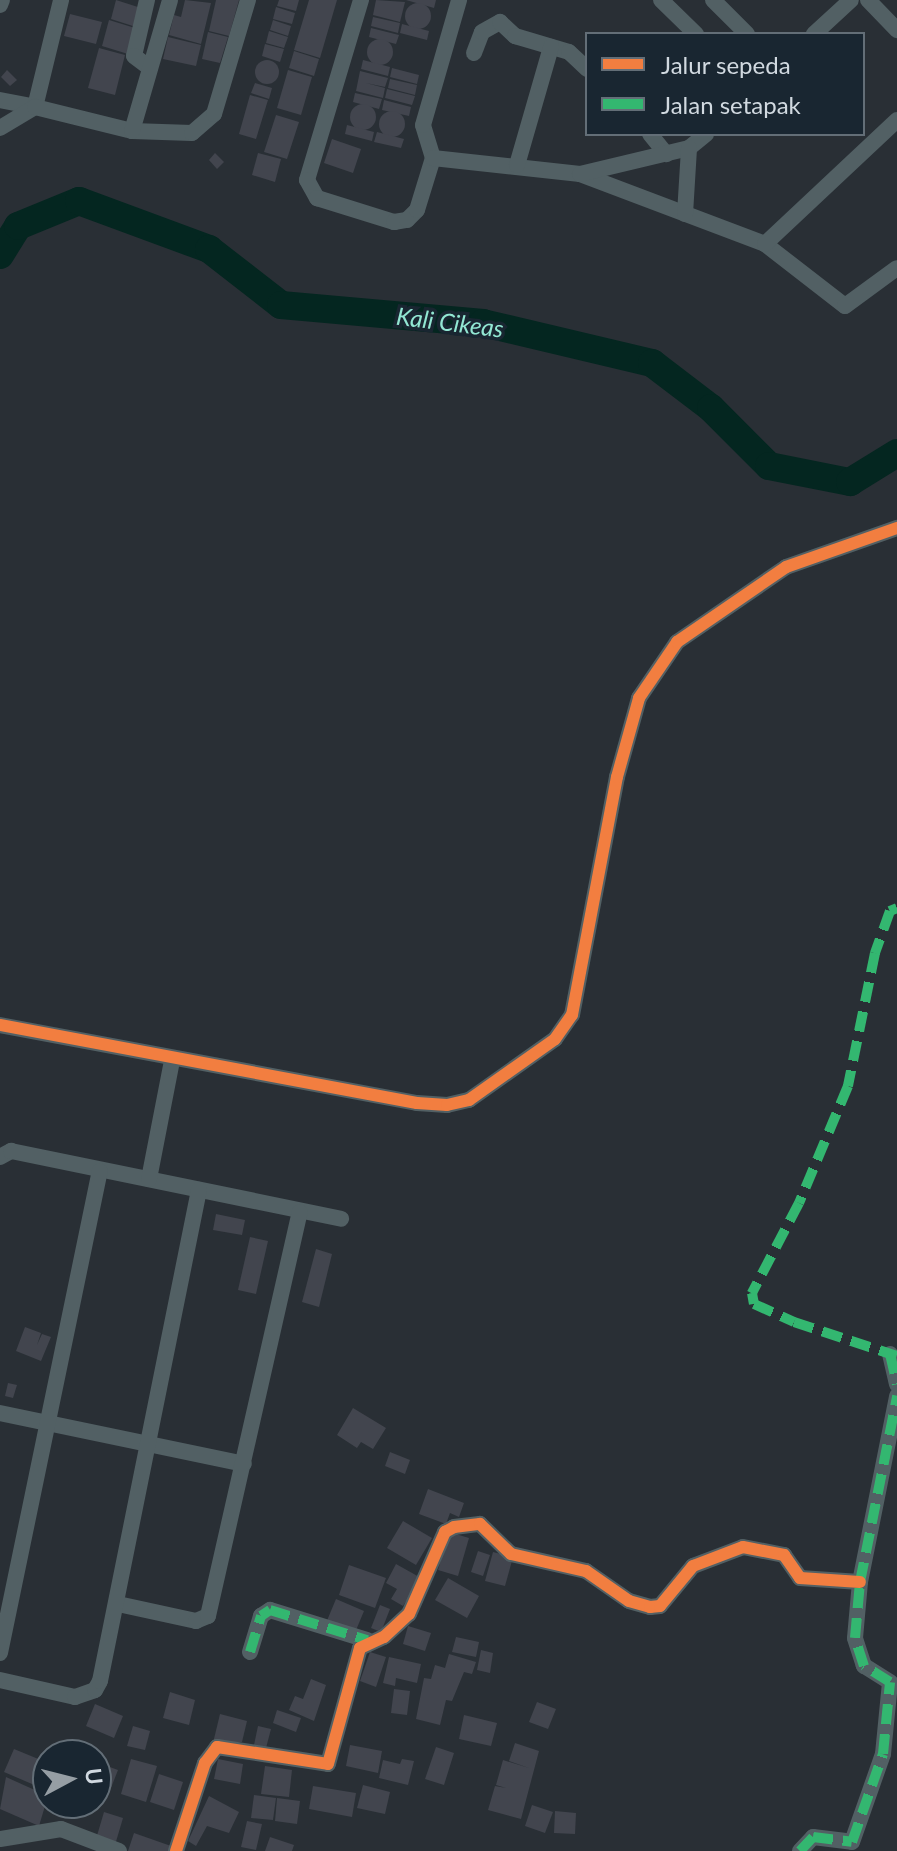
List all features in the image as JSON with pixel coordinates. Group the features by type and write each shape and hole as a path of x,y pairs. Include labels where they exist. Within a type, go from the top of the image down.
{"street":[{"path":"0,128 35,107 61,0"},
{"path":"147,0 134,56 150,68"},
{"path":"132,131 170,0"},
{"path":"0,100 132,131 192,133 204,127 214,114 248,0"},
{"path":"361,0 307,180 310,191 317,198 403,221 417,210 433,158 423,125 459,0"},
{"path":"661,0 694,32"},
{"path":"713,0 745,32"},
{"path":"816,32 851,0"},
{"path":"868,0 897,30"},
{"path":"474,53 482,32 500,22 515,36 569,52 585,67"},
{"path":"517,165 551,47"},
{"path":"765,244 897,120"},
{"path":"652,136 666,154"},
{"path":"580,174 689,148 704,136"},
{"path":"685,214 689,148"},
{"path":"433,158 580,174 765,244 845,306 897,268"},
{"path":"0,1025 172,1061 447,1105 469,1100 555,1039 572,1015 580,990 617,777 639,698 677,642 786,567 897,528"},
{"path":"149,1179 172,1061"},
{"path":"0,1157 11,1151 341,1219"},
{"path":"0,1653 45,1422 100,1171"},
{"path":"0,1680 75,1697 95,1690 118,1604 199,1190"},
{"path":"118,1604 196,1621 208,1616 300,1212"},
{"path":"890,1354 897,1384"},
{"path":"800,1851 813,1837 852,1842 883,1754 890,1682 864,1666 855,1638 860,1582 897,1396"},
{"path":"0,1413 149,1441 244,1464"},
{"path":"250,1652 261,1616 270,1610 367,1640 384,1637 409,1614 445,1532 454,1527 480,1524 511,1554 586,1571 629,1601 650,1607 660,1606 693,1566 743,1547 784,1555 800,1578 860,1582"},
{"path":"176,1851 205,1763 217,1747 328,1764 367,1640"},
{"path":"0,1839 61,1829 119,1851"}],"building":[{"path":"116,0 141,8 136,27 111,19"},
{"path":"185,0 211,3 201,44 169,35 174,15 181,17"},
{"path":"216,0 239,0 229,36 209,31"},
{"path":"279,0 299,0 296,11 277,6"},
{"path":"309,0 337,0 320,58 294,50"},
{"path":"376,0 405,2 400,22 373,15"},
{"path":"406,0 436,0 434,8"},
{"path":"418,3 428,6 431,16 428,26 418,29 408,26 405,16 408,6"},
{"path":"276,7 295,13 292,24 273,19"},
{"path":"70,14 102,22 96,44 64,36"},
{"path":"373,17 400,23 398,33 371,26"},
{"path":"109,20 135,28 128,54 102,46"},
{"path":"273,20 291,26 288,36 270,30"},
{"path":"402,24 429,31 427,40 400,33"},
{"path":"371,28 399,35 396,44 369,37"},
{"path":"269,31 288,37 284,48 266,43"},
{"path":"208,32 228,37 220,63 202,59"},
{"path":"168,37 201,45 196,66 163,59"},
{"path":"380,39 389,43 393,52 389,61 380,65 371,61 367,52 371,43"},
{"path":"265,44 284,49 280,62 262,56"},
{"path":"99,48 125,55 115,95 88,88"},
{"path":"294,51 319,59 314,76 289,68"},
{"path":"267,60 276,63 279,72 276,81 267,84 258,81 255,72 258,63"},
{"path":"363,60 390,67 388,76 361,69"},
{"path":"392,68 419,75 417,84 390,77"},
{"path":"7,70 17,80 10,86 1,77"},
{"path":"288,70 312,77 301,115 277,108"},
{"path":"360,71 388,78 385,87 366,83 385,88 383,98 356,91"},
{"path":"390,79 417,85 415,95 388,88"},
{"path":"255,83 272,88 269,99 251,93"},
{"path":"387,89 415,96 412,105 385,98"},
{"path":"355,93 382,99 379,109 353,102"},
{"path":"250,95 268,100 256,139 239,134"},
{"path":"384,100 411,107 409,116 382,110"},
{"path":"363,104 372,108 376,117 372,126 363,130 354,126 350,117 354,108"},
{"path":"392,111 401,115 405,124 401,133 392,137 383,133 379,124 383,115"},
{"path":"276,115 299,122 287,159 264,152"},
{"path":"347,125 374,132 372,141 345,134"},
{"path":"377,132 404,139 401,148 374,142"},
{"path":"332,139 361,149 353,173 324,163"},
{"path":"215,153 224,162 217,169 209,160"},
{"path":"258,153 281,159 275,182 252,175"},
{"path":"216,1214 245,1220 242,1235 213,1230"},
{"path":"250,1237 268,1241 256,1294 238,1290"},
{"path":"316,1249 332,1254 319,1307 302,1302"},
{"path":"25,1327 41,1333 37,1345 42,1334 51,1337 41,1361 16,1351"},
{"path":"8,1383 17,1385 13,1398 5,1396"},
{"path":"353,1408 386,1428 373,1449 361,1442 357,1448 337,1435"},
{"path":"390,1452 410,1460 405,1474 385,1466"},
{"path":"428,1489 464,1503 459,1517 450,1513 446,1524 419,1514"},
{"path":"403,1521 432,1538 416,1565 387,1548"},
{"path":"449,1532 469,1538 458,1576 438,1570"},
{"path":"478,1551 490,1555 483,1576 471,1572"},
{"path":"493,1552 513,1557 505,1586 485,1581"},
{"path":"396,1564 421,1578 403,1606 391,1599 397,1589 386,1583"},
{"path":"349,1565 386,1578 375,1608 339,1595"},
{"path":"448,1578 479,1596 467,1618 435,1600"},
{"path":"336,1599 364,1611 354,1635 326,1623"},
{"path":"380,1605 390,1609 381,1632 371,1628"},
{"path":"408,1626 431,1633 425,1651 403,1644"},
{"path":"456,1637 479,1642 476,1657 452,1652"},
{"path":"481,1650 493,1653 490,1673 477,1670"},
{"path":"370,1652 386,1657 376,1687 360,1681"},
{"path":"449,1654 476,1662 472,1674 464,1672 452,1701 446,1700 440,1725 416,1719 424,1678 431,1679 435,1665 445,1668"},
{"path":"389,1657 421,1664 417,1683 396,1678 395,1686 383,1683"},
{"path":"311,1679 326,1685 314,1721 289,1710 295,1696 303,1699"},
{"path":"394,1689 410,1691 407,1715 391,1713"},
{"path":"170,1692 195,1700 189,1725 163,1718"},
{"path":"537,1702 556,1709 548,1729 529,1722"},
{"path":"95,1704 123,1716 114,1738 86,1726"},
{"path":"277,1710 301,1718 296,1732 273,1723"},
{"path":"220,1714 247,1721 242,1742 213,1743"},
{"path":"464,1715 497,1723 491,1746 459,1739"},
{"path":"133,1726 150,1731 145,1750 127,1746"},
{"path":"258,1726 271,1729 266,1748 254,1745"},
{"path":"515,1743 539,1751 521,1819 488,1810 495,1786 506,1788 496,1785 503,1760 529,1768 509,1761"},
{"path":"350,1745 382,1751 378,1773 346,1766"},
{"path":"436,1747 454,1753 444,1785 425,1779"},
{"path":"14,1749 32,1756 32,1784 4,1772"},
{"path":"131,1759 157,1766 146,1802 121,1794"},
{"path":"218,1759 243,1764 240,1784 214,1779"},
{"path":"402,1759 414,1761 408,1785 379,1778 383,1760 400,1764"},
{"path":"265,1766 292,1770 289,1797 261,1794"},
{"path":"112,1768 118,1770 112,1785"},
{"path":"159,1774 183,1782 174,1810 150,1802"},
{"path":"6,1777 32,1789 32,1819 41,1819 39,1826 0,1809"},
{"path":"363,1785 390,1792 385,1814 357,1808"},
{"path":"313,1786 356,1793 352,1817 309,1809"},
{"path":"254,1795 276,1798 273,1820 251,1818"},
{"path":"209,1796 239,1812 229,1833 207,1826 196,1846 188,1841"},
{"path":"277,1798 300,1801 297,1824 275,1821"},
{"path":"532,1805 553,1812 545,1833 525,1826"},
{"path":"555,1811 576,1813 575,1834 554,1833"},
{"path":"112,1815 123,1818 115,1845 96,1839 102,1819 112,1819"},
{"path":"247,1821 262,1824 256,1850 241,1847"},
{"path":"134,1833 171,1846 170,1851 128,1851"},
{"path":"270,1837 294,1845 292,1851 265,1851"}],"waterway":[{"name":"Kali Cikeas","path":"0,255 18,226 79,201 209,249 281,305 483,323 652,363 711,408 769,466 850,482 897,453"}],"marked path":[{"path":"897,908 890,911 875,953 848,1086 799,1203 752,1293 754,1304 794,1322 897,1356"},
{"path":"890,1354 897,1384"},
{"path":"800,1851 813,1837 852,1842 883,1754 890,1682 864,1666 855,1638 860,1582 897,1396"},
{"path":"250,1652 261,1616 270,1610 367,1640"}],"cycle path":[{"path":"0,1025 417,1103 447,1105 469,1100 555,1039 572,1015 617,777 639,698 677,642 786,567 897,528"},
{"path":"176,1851 205,1763 217,1747 328,1764 360,1648 384,1637 409,1614 445,1532 454,1527 480,1524 511,1554 586,1571 629,1601 650,1607 660,1606 693,1566 743,1547 784,1555 800,1578 860,1582"}]}
